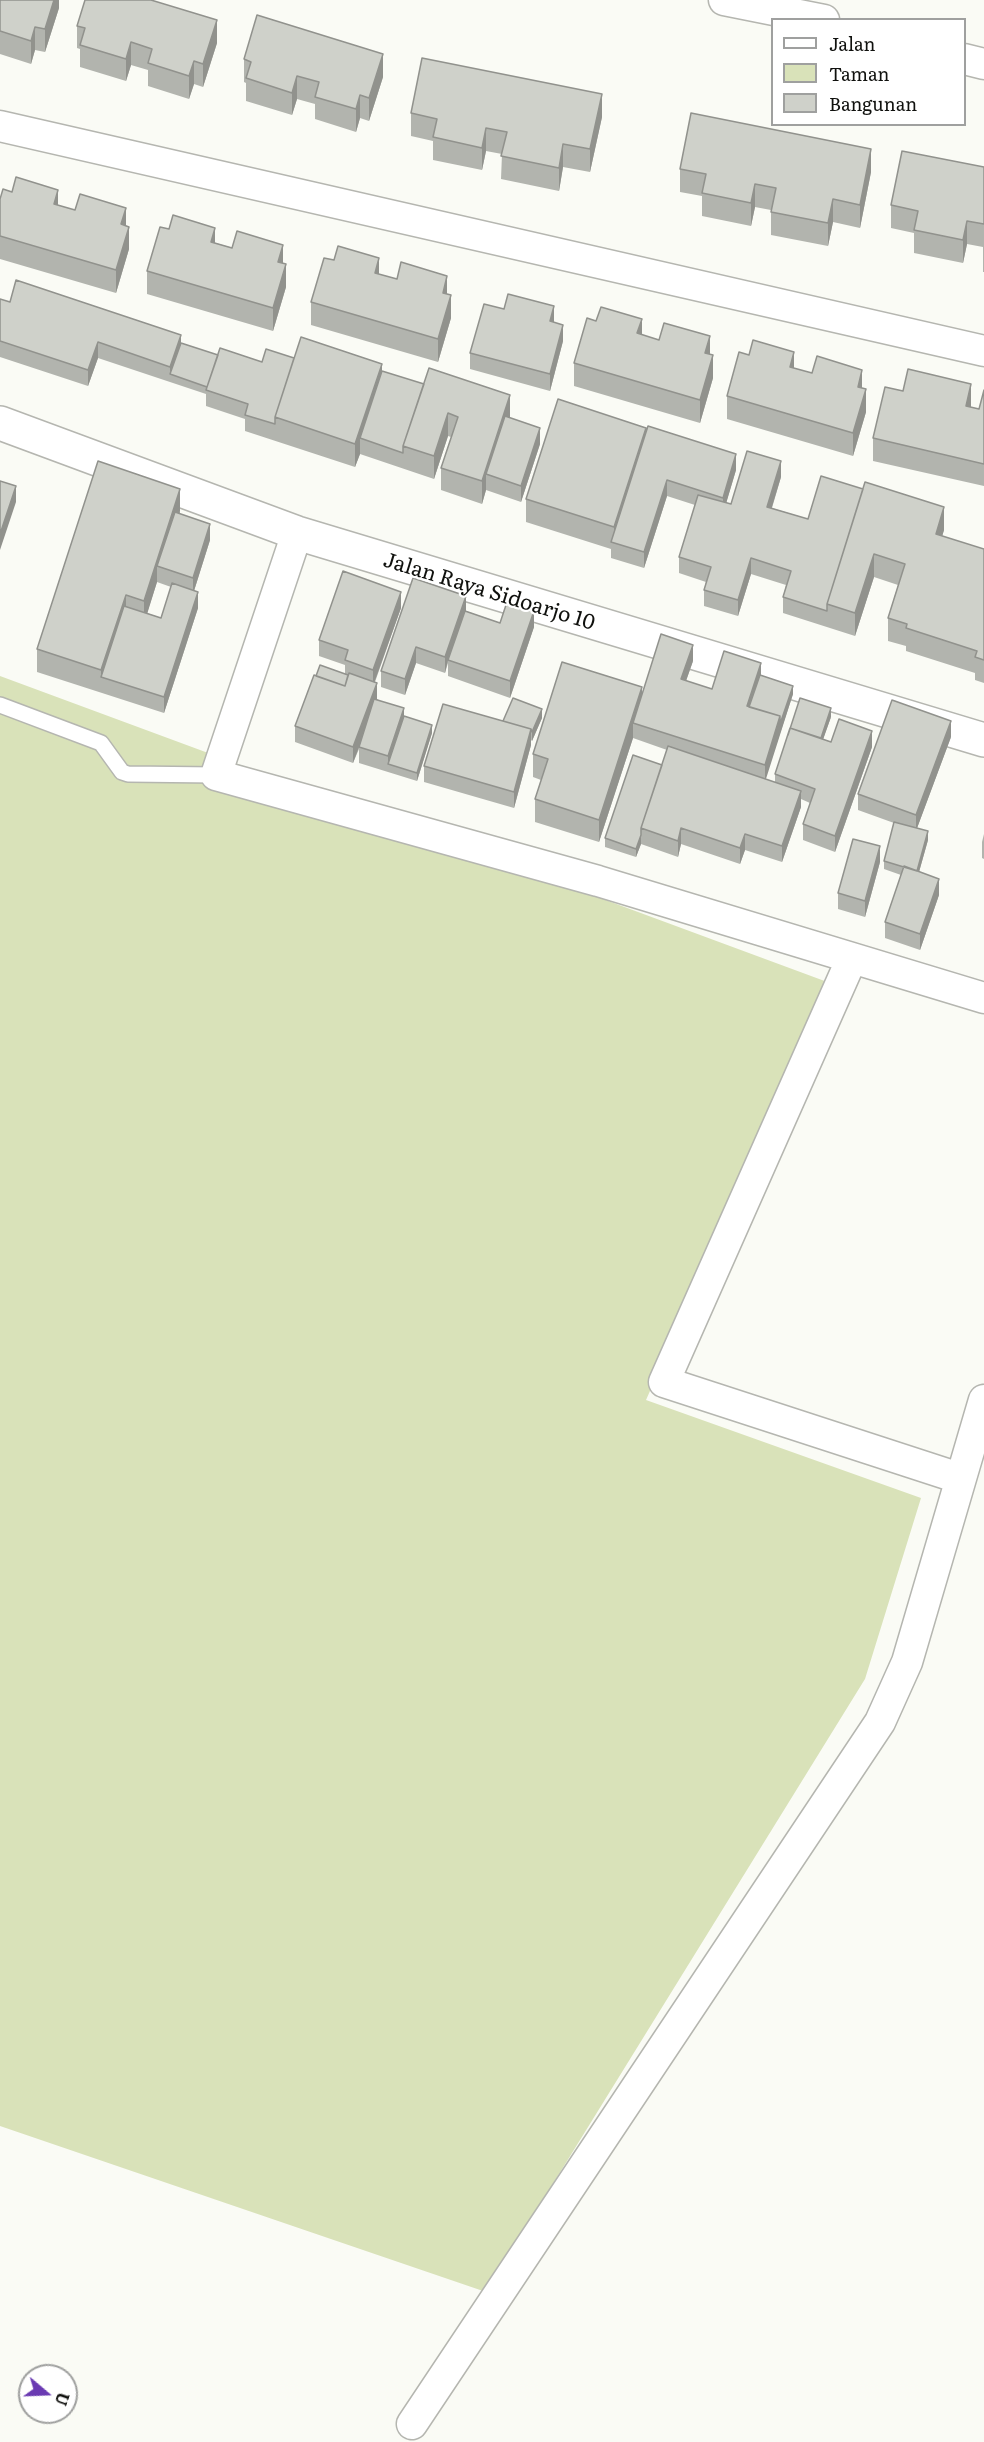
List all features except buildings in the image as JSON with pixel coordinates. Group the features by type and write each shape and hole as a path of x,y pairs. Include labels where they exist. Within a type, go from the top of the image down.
{"street":[{"path":"724,0 814,18"},
{"path":"966,59 984,64"},
{"path":"0,126 984,351"},
{"name":"Jalan Raya Sidoarjo 10","path":"0,423 297,533 984,740"},
{"path":"297,533 216,775 598,881 984,998"},
{"path":"852,958 664,1382 959,1478"},
{"path":"412,2424 880,1722 907,1662 959,1478 984,1400"}],"lane":[{"path":"0,705 101,743 122,772 128,774 216,775"}],"green space":[{"path":"0,676 830,983 646,1400 921,1498 865,1679 486,2292 0,2126"}]}
